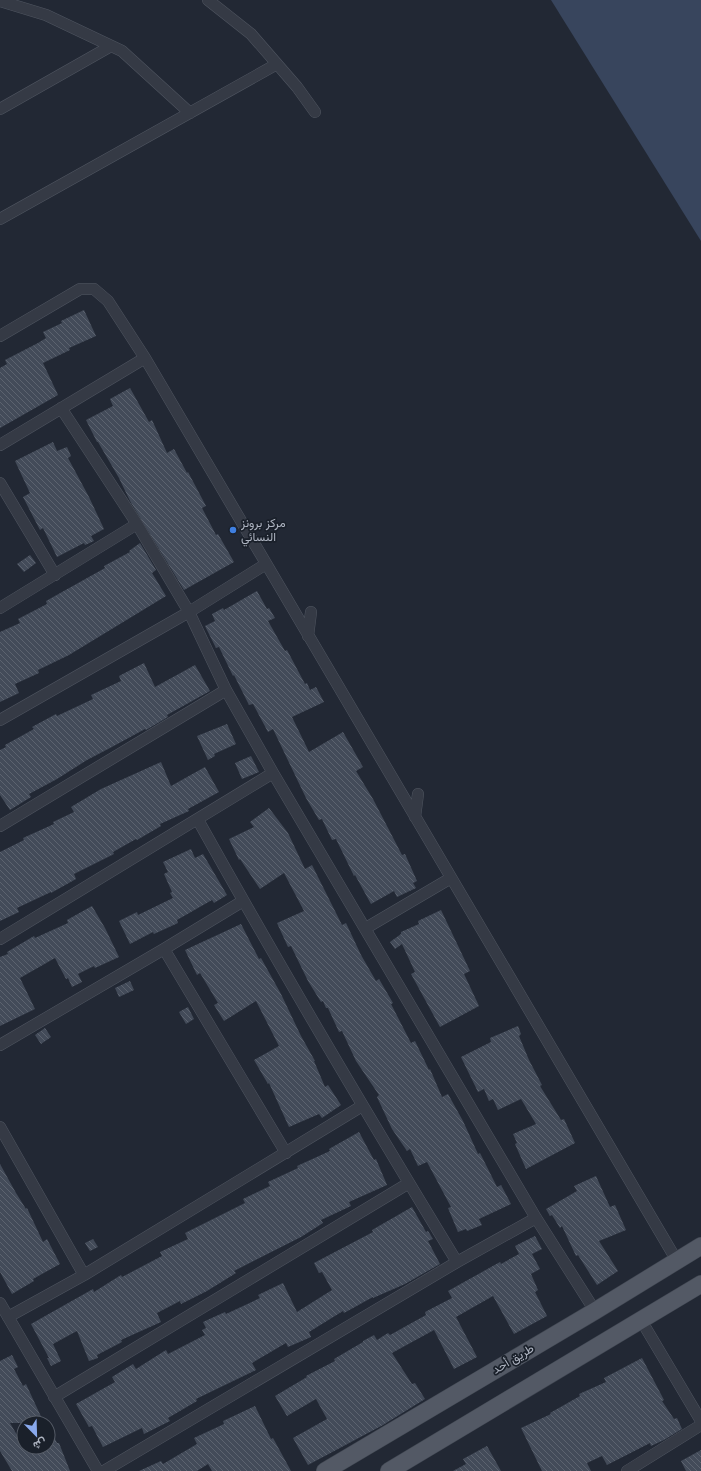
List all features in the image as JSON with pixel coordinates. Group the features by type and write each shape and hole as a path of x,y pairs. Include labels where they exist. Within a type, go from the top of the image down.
{"main road":[{"name":"طريق أحد","path":"325,1471 595,1311 701,1246"},
{"path":"389,1471 701,1284"}],"street":[{"path":"208,0 250,34 297,87 315,112"},
{"path":"0,1 46,15 122,51 190,113"},
{"path":"0,110 111,46"},
{"path":"0,219 277,64"},
{"path":"0,336 80,288 94,289 108,301 145,358 677,1261"},
{"path":"0,445 145,358"},
{"path":"61,408 137,524 188,612 226,690 274,773 536,1218 595,1311"},
{"path":"0,483 55,575"},
{"path":"0,608 137,524"},
{"path":"0,720 188,612 266,564"},
{"path":"308,636 311,612"},
{"path":"0,826 226,690"},
{"path":"0,939 274,773"},
{"path":"415,817 418,794"},
{"path":"198,820 243,901 362,1106 457,1262"},
{"path":"366,928 451,878"},
{"path":"0,1045 243,901"},
{"path":"164,949 286,1153"},
{"path":"8,1317 84,1275 362,1106"},
{"path":"0,1127 84,1275"},
{"path":"54,1397 409,1183"},
{"path":"104,1471 457,1262 536,1218"},
{"path":"0,1303 98,1471"},
{"path":"641,1320 701,1421"},
{"path":"629,1471 701,1425"}],"water":[{"path":"551,0 701,0 701,241"}],"building":[{"path":"84,310 96,336 69,348 70,350 43,363 58,395 0,428 0,368 7,364 5,360 46,338 43,332"},
{"path":"130,388 149,422 152,420 167,453 174,449 187,473 188,472 206,506 202,508 216,535 218,534 234,562 184,590 130,501 119,478 97,442 86,420 113,406 110,399"},
{"path":"53,442 57,451 67,447 71,456 68,458 104,529 91,536 94,541 85,545 84,543 57,557 43,528 40,530 23,497 30,493 15,461"},
{"path":"140,543 156,570 152,573 166,596 69,655 38,670 39,673 15,684 19,693 0,702 0,632 20,623 18,619 47,604 46,601 105,568 104,566 130,552 129,551"},
{"path":"30,555 36,563 24,572 17,564"},
{"path":"257,591 267,609 269,608 275,618 268,621 285,651 287,650 305,684 307,683 310,690 316,687 324,702 292,717 309,752 343,732 363,767 356,771 373,799 402,855 405,854 417,881 413,883 416,888 397,897 394,891 371,904 355,875 354,876 336,839 332,840 322,819 319,820 306,798 273,729 268,732 253,704 249,705 219,647 216,648 205,626 215,621 212,614 223,608 224,610"},
{"path":"144,663 155,687 195,665 210,691 167,715 168,717 146,730 145,729 87,760 57,779 29,794 31,797 10,810 0,795 0,750 6,747 5,745 34,729 32,727 56,714 57,716 93,699 91,695 121,681 119,676"},
{"path":"227,724 236,744 214,754 215,756 208,760 197,736"},
{"path":"251,756 259,772 242,779 235,763"},
{"path":"161,762 171,786 205,767 219,792 188,809 189,811 160,824 161,826 113,852 114,854 74,874 76,879 51,893 17,908 19,912 0,921 0,852 24,840 23,838 54,824 53,822 74,812 71,807 101,789"},
{"path":"269,808 288,833 305,869 312,865 342,925 346,923 361,955 376,981 379,979 393,1003 391,1004 411,1043 415,1041 429,1070 430,1069 442,1097 448,1094 463,1121 478,1154 480,1153 497,1187 501,1185 511,1204 479,1219 482,1225 467,1231 466,1229 458,1232 448,1208 451,1207 427,1162 418,1166 410,1149 407,1151 392,1129 377,1097 379,1095 356,1061 342,1031 339,1032 328,1008 326,1008 323,1001 321,1002 308,981 291,946 288,947 277,923 304,911 284,873 260,889 240,859 239,860 229,839 254,827 250,822"},
{"path":"191,849 195,858 203,854 227,895 214,903 212,900 177,920 178,923 154,934 153,932 130,944 119,921 137,912 138,915 173,898 164,874 168,872 163,862"},
{"path":"92,906 119,957 95,968 94,966 78,974 82,982 72,987 55,958 20,978 35,1009 0,1026 0,957 8,954 7,952 34,936 35,938 68,923 67,920"},
{"path":"441,910 470,971 464,974 479,1006 440,1027 411,974 415,972 402,944 395,949 390,942 401,934 401,932 419,924 418,921"},
{"path":"241,924 259,959 261,958 281,994 315,1061 325,1087 328,1085 341,1105 322,1118 319,1114 289,1127 269,1083 268,1084 254,1060 279,1046 256,1001 224,1021 214,1005 218,1003 200,973 197,975 185,950"},
{"path":"130,981 134,990 119,997 115,988"},
{"path":"188,1007 194,1019 186,1024 179,1012"},
{"path":"518,1026 521,1034 519,1036 542,1085 540,1086 561,1120 564,1119 575,1143 526,1169 515,1144 517,1143 513,1134 536,1124 521,1099 498,1110 493,1099 489,1101 484,1089 478,1092 461,1057 491,1042 490,1038"},
{"path":"45,1028 51,1037 41,1044 35,1035"},
{"path":"359,1132 374,1160 376,1159 387,1185 349,1202 351,1206 321,1220 323,1223 301,1237 234,1271 236,1273 207,1291 181,1304 180,1301 157,1313 161,1322 121,1340 122,1342 97,1355 98,1358 89,1361 77,1331 53,1344 61,1361 51,1366 47,1358 49,1358 31,1324 93,1289 94,1292 121,1275 122,1277 162,1256 160,1252 188,1239 185,1233 245,1203 243,1199 270,1186 268,1182 298,1168 297,1166 330,1151 329,1149"},
{"path":"0,1164 16,1193 26,1209 27,1208 43,1242 47,1239 60,1264 33,1279 34,1281 12,1294 0,1272"},
{"path":"596,1176 610,1207 615,1205 626,1230 599,1241 618,1271 597,1285 578,1255 576,1256 562,1226 560,1228 552,1215 550,1216 546,1209 577,1191 574,1186"},
{"path":"412,1207 426,1232 428,1231 433,1239 428,1241 440,1264 405,1284 373,1297 344,1313 343,1311 309,1332 311,1337 288,1347 286,1343 252,1363 256,1370 196,1399 197,1401 168,1418 170,1421 144,1434 142,1428 103,1447 92,1426 89,1427 76,1404 115,1382 112,1377 133,1364 136,1369 166,1350 168,1354 205,1335 202,1330 206,1328 203,1322 225,1312 226,1314 260,1298 258,1295 283,1283 297,1312 332,1290 322,1272 319,1273 314,1263 373,1232 372,1230"},
{"path":"535,1236 542,1249 532,1254 540,1269 531,1274 538,1290 535,1292 547,1316 514,1334 493,1296 456,1317 477,1357 454,1369 434,1330 392,1353 412,1384 415,1383 425,1399 383,1425 308,1465 293,1438 327,1419 316,1399 287,1416 275,1396 307,1377 306,1376 335,1361 334,1359 374,1335 377,1340 388,1333 390,1335 426,1315 425,1312 452,1298 448,1291 500,1262 501,1264 519,1254 515,1246"},
{"path":"93,1239 98,1247 90,1251 85,1243"},
{"path":"12,1355 18,1367 14,1369 23,1386 26,1384 40,1415 16,1415 16,1423 10,1423 16,1433 16,1455 56,1455 56,1441 59,1443 70,1471 12,1471 0,1451 0,1361"},
{"path":"642,1358 664,1400 662,1401 674,1419 677,1418 682,1429 664,1440 651,1446 650,1443 607,1465 602,1456 587,1463 591,1471 542,1471 521,1428 551,1414 550,1413 580,1396 579,1394 606,1382 604,1378"},
{"path":"255,1406 271,1439 273,1438 291,1471 212,1471 208,1464 197,1471 139,1471 161,1461 163,1464 197,1444 194,1438 224,1424 223,1421"},
{"path":"487,1446 501,1471 453,1471 466,1464 463,1459"},
{"path":"701,1450 701,1471 686,1471 681,1461"}],"place":[{"name":"مركز برونز النسائي","path":"233,530"}]}
